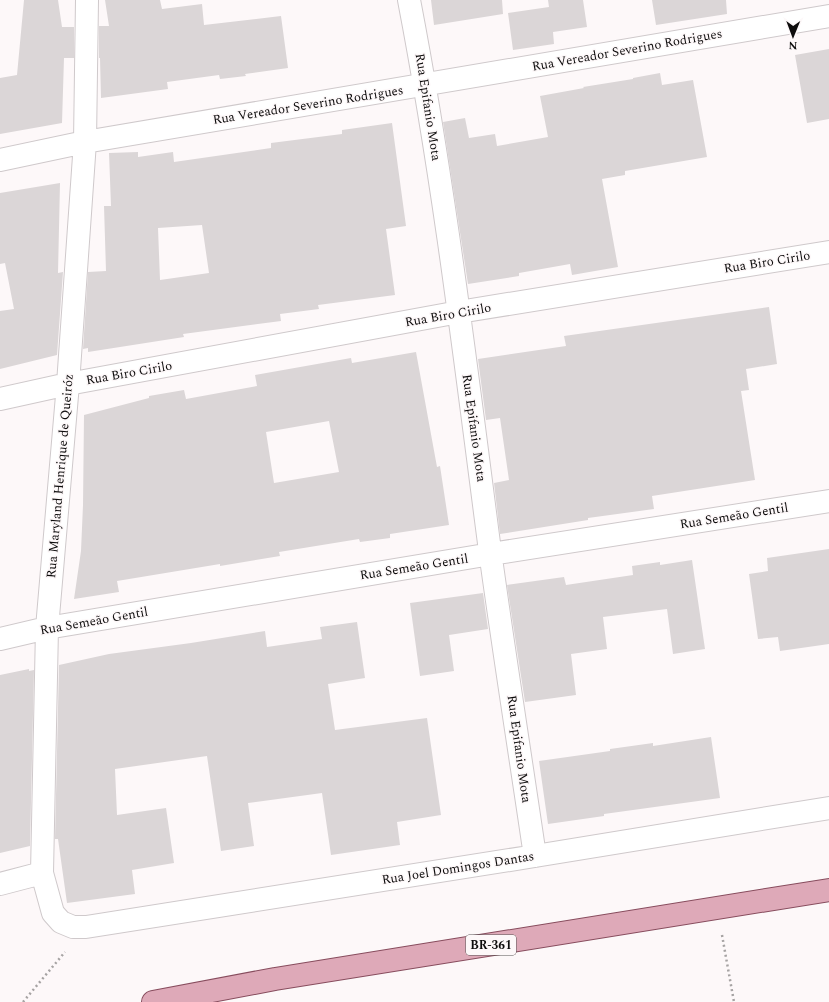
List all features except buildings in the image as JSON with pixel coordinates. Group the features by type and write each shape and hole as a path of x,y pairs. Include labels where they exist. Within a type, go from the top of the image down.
{"main road":[{"name":"BR-361","path":"153,1002 275,979 829,890"}],"street":[{"name":"Rua Maryland Henrique de Queiróz","path":"86,927 73,927 61,922 53,913 42,873 48,628 68,384 85,142 87,0"},
{"name":"Rua Epifanio Mota","path":"409,0 425,85 459,312 491,554 535,856"},
{"name":"Rua Vereador Severino Rodrigues","path":"0,160 85,142 829,16"},
{"name":"Rua Biro Cirilo","path":"0,399 68,384 459,312 829,252"},
{"name":"Rua Semeão Gentil","path":"0,639 48,628 491,554 829,500"},
{"name":"Rua Joel Domingos Dantas","path":"86,927 829,808"},
{"path":"0,884 42,873"}],"path":[{"path":"718,909 734,1002"},
{"path":"23,1002 86,927"}]}
